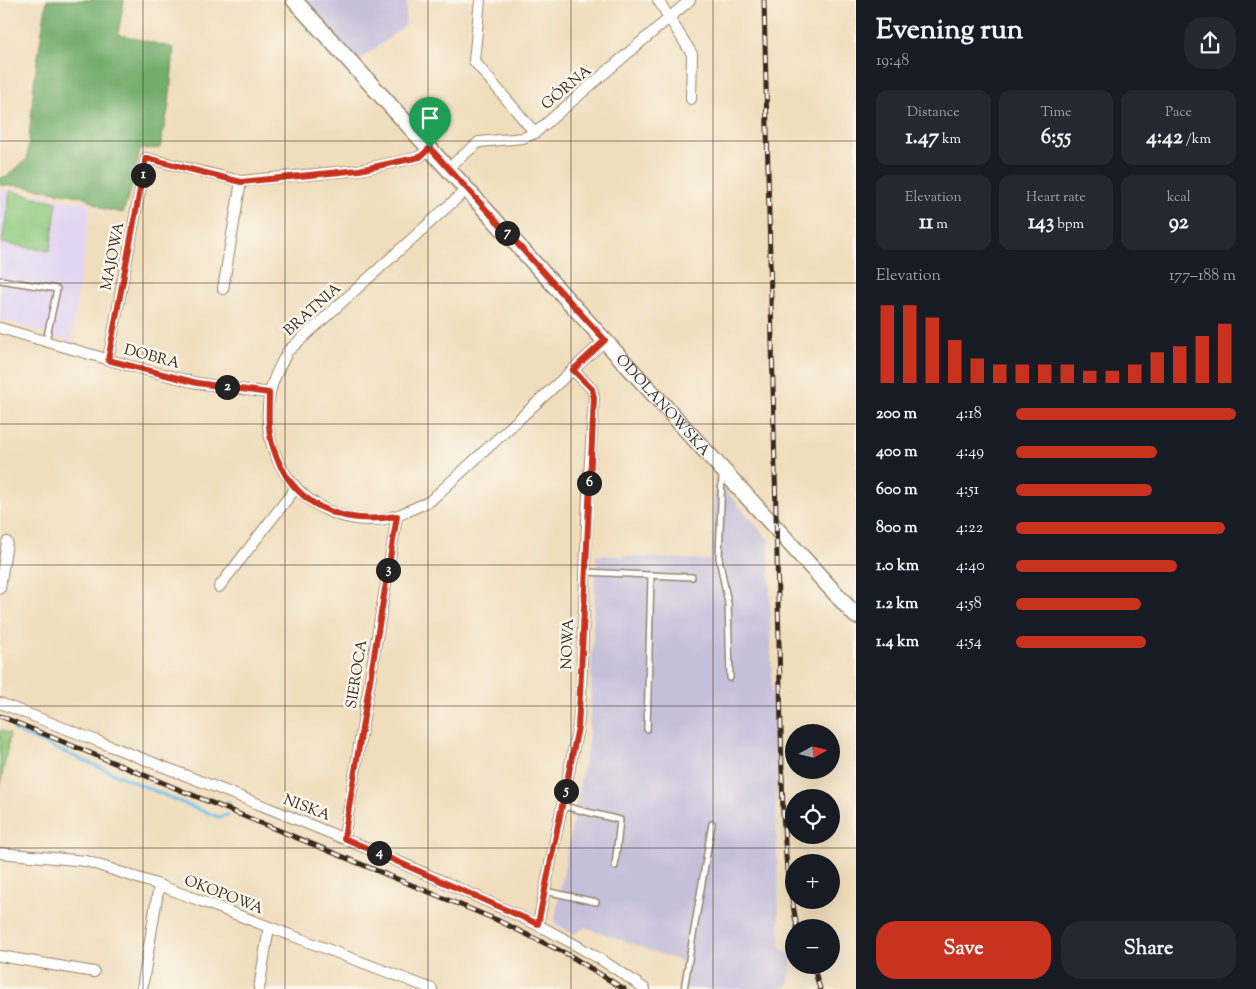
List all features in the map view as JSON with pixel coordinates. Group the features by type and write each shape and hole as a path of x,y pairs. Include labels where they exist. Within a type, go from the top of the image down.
{"main road":[{"name":"ODOLANOWSKA","path":"294,0 856,616"}],"street":[{"path":"480,0 474,61 535,133"},
{"path":"658,0 692,54 691,99"},
{"name":"GÓRNA","path":"448,168 479,142 523,138 535,133 690,0"},
{"path":"223,288 241,182 359,170 420,157 430,148"},
{"name":"MAJOWA","path":"108,360 146,158 241,182"},
{"name":"BRATNIA","path":"467,189 288,351 275,375 269,393 268,423 272,446 282,471 295,489 316,505 342,516 372,520 397,516 430,501 605,340"},
{"name":"DOBRA","path":"0,328 108,360 197,383 269,393"},
{"name":"NOWA","path":"538,924 578,727 594,398 592,389 573,370"},
{"path":"219,587 295,489"},
{"name":"SIEROCA","path":"344,838 397,516"},
{"path":"0,588 7,542"},
{"name":"NISKA","path":"0,703 344,838 538,924 602,961 645,989"},
{"name":"OKOPOWA","path":"0,853 86,861 159,884 428,988"},
{"path":"142,989 159,884"},
{"path":"259,989 269,928"},
{"path":"0,956 94,972"}],"lane":[{"path":"0,280 57,289 46,341"},
{"path":"722,469 719,558 728,603 730,678"},
{"path":"585,572 692,577"},
{"path":"647,729 652,575"},
{"path":"563,806 620,820 616,866"},
{"path":"684,989 712,824"},
{"path":"545,891 596,902"}],"shaded area":[{"path":"294,0 407,0 405,26 353,65"},
{"path":"0,189 91,204 71,342 0,319"},
{"path":"715,479 769,540 772,703 778,751 776,815 780,946 785,951 785,974 790,974 789,984 780,989 680,989 685,963 585,927 574,934 554,923 589,737 596,555 711,560"}],"green space":[{"path":"47,0 124,0 118,34 174,48 169,105 160,148 140,149 133,184 123,213 104,209 85,197 21,186 0,185 0,178 7,176 27,159 35,75"},
{"path":"10,191 57,202 50,251 2,243"},
{"path":"0,730 10,734 0,787"}],"waterway":[{"path":"15,731 185,804 218,817 228,815"}],"railway":[{"path":"764,0 783,814 787,870 795,919"},
{"path":"0,716 497,920 569,955 624,989"},
{"path":"816,974 820,989"}],"route":[{"path":"430,148 605,340 573,370 592,389 594,398 578,727 538,924 344,838 397,516 372,520 342,516 316,505 295,489 282,471 272,446 268,423 269,393 197,383 108,360 146,158 241,182 359,170 420,157 430,148"}]}
